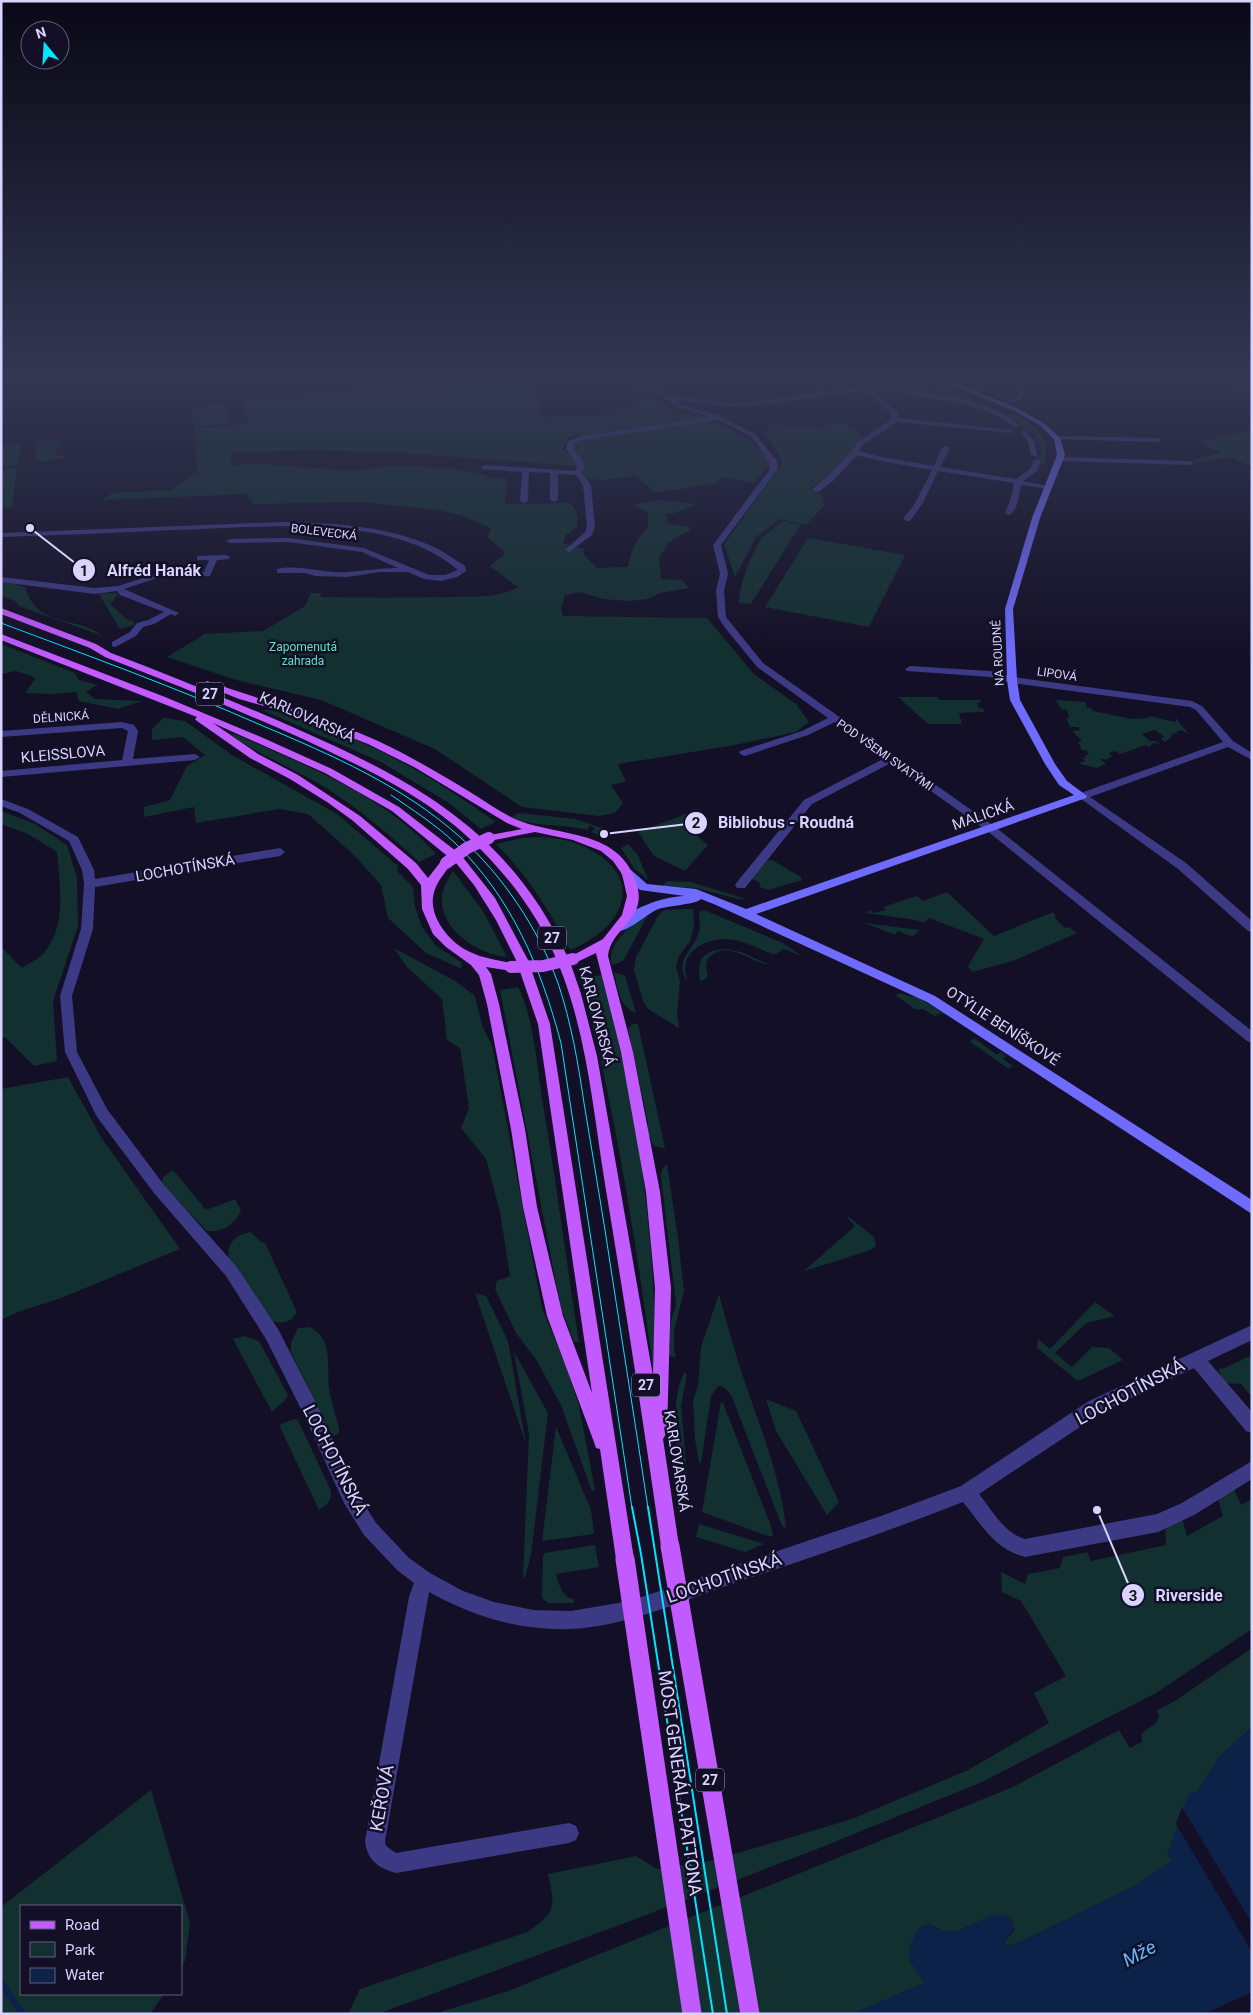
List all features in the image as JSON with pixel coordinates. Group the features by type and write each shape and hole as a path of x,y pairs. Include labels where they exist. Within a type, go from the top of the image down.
{"main road":[{"name":"KARLOVARSKÁ","path":"1,611 93,646 108,655 214,696 380,770 442,810 488,850 511,875 535,906 552,936 567,972 579,1011 594,1076 660,1469 670,1546"},
{"name":"27","path":"1,637 188,709 318,764 388,803 418,824 461,862 498,911 515,942 532,982 544,1024 611,1467"},
{"path":"93,646 119,650 242,697 332,725 372,742 418,765 511,822 525,827 581,838 600,847 615,858 627,873 632,890 632,902 620,928 602,949 602,961 627,1052 653,1192 664,1288 660,1469"},
{"path":"188,709 234,743 294,777 356,818 418,872 427,884 428,909 432,923 445,940 479,966 487,980 518,1129 530,1207 555,1316 611,1467"},
{"path":"428,894 434,878 446,863 467,848 489,838 522,832 552,832"},
{"path":"458,950 481,961 511,967 543,966 573,959 610,939"},
{"name":"MOST GENERÁLA PATTONA","path":"611,1467 692,2014"},
{"name":"MOST GENERÁLA PATTONA","path":"670,1546 750,2014"}],"street":[{"path":"524,501 526,471"},
{"path":"554,471 578,473 587,484 591,526 589,533 569,550"},
{"path":"554,471 554,500"},
{"name":"POD VŠEMI SVATÝMI","path":"773,471 717,545 724,574 720,590 722,617 760,665 990,828 1252,1038"},
{"path":"815,490 835,471"},
{"path":"907,519 919,503 935,471"},
{"path":"956,471 1049,487"},
{"path":"1009,513 1015,498 1018,481 1032,471"},
{"name":"NA ROUDNÉ","path":"1055,471 1036,518 1009,608 1012,680 1015,700 1050,764 1063,783 1182,866 1252,928"},
{"name":"BOLEVECKÁ","path":"1,535 251,525 339,526 380,533 416,543 444,555 462,568 462,571 459,574 440,578 427,576 364,550 289,540 230,541"},
{"path":"200,558 226,557"},
{"path":"1,579 89,590 119,588 156,576 208,574 214,558"},
{"name":"BOLEVECKÁ","path":"280,570 306,570 315,574 348,575 379,570 411,569"},
{"path":"115,644 133,634 140,625 173,612 123,592 119,588"},
{"name":"LIPOVÁ","path":"910,669 990,674 1012,680 1192,704 1199,708 1229,743"},
{"path":"744,753 805,733 834,719"},
{"name":"DĚLNICKÁ","path":"1,734 122,725"},
{"name":"KLEISSLOVA","path":"122,725 133,729 127,763"},
{"path":"1229,743 1252,758"},
{"name":"MALICKÁ","path":"746,913 1229,743"},
{"name":"KLEISSLOVA","path":"1,774 195,757"},
{"path":"741,885 808,802 891,759"},
{"name":"LOCHOTÍNSKÁ","path":"1,802 24,811 74,839 88,870 90,884 87,929 66,996 72,1052 102,1113 159,1189 231,1271 267,1327 309,1408 350,1497 370,1529 392,1552 424,1579 458,1598 494,1611 533,1619 571,1620 598,1617 630,1610 872,1528 966,1492 1095,1406 1252,1332"},
{"name":"LOCHOTÍNSKÁ","path":"90,884 280,852"},
{"name":"OTÝLIE BENÍŠKOVÉ","path":"627,873 632,880 644,887 696,893 720,902 931,999 1252,1208"},
{"path":"620,928 642,911 660,903 684,899 720,902"},
{"path":"1196,1358 1252,1424"},
{"path":"966,1492 1001,1535 1013,1545 1025,1548 1158,1523 1188,1509 1252,1469"},
{"name":"KEŘOVÁ","path":"424,1579 416,1606 375,1841 376,1849 380,1856 396,1863 569,1833"}],"green space":[{"path":"1,471 16,471 12,507 1,508"},
{"name":"Zapomenutá zahrada","path":"467,471 483,474 491,478 507,478 505,504 568,503 574,507 578,517 577,527 566,535 563,543 584,549 584,555 597,568 628,567 640,536 648,528 648,512 632,505 660,500 696,504 675,513 666,514 667,523 689,527 690,530 669,542 659,558 661,579 682,580 689,588 660,593 647,599 630,601 603,599 581,592 565,595 561,608 563,616 707,618 754,674 796,704 809,722 796,732 730,746 618,764 626,782 611,785 623,803 615,813 599,816 522,807 435,749 321,700 236,680 167,657 205,634 263,631 305,606 311,593 321,593 320,597 383,598 474,597 510,591 518,587 490,566 504,555 503,550 488,538 491,528 466,517 440,510 360,502 254,504 246,494 102,500 112,493 171,490 194,473 200,472 197,472"},
{"path":"584,471 765,471 754,483 723,477 717,481 719,483 655,493 636,476 602,480 583,478"},
{"path":"777,471 836,471 809,489 823,496 824,506 806,525 780,519 756,537 735,577 724,544"},
{"path":"783,521 800,525 751,604 739,603 744,578 755,549 764,536"},
{"path":"808,538 905,555 869,627 765,607"},
{"path":"1,581 25,587 31,600 48,615 82,625 103,636 19,606 15,601 1,596"},
{"path":"99,594 118,594 110,604 135,624 120,629"},
{"path":"1,644 75,673 79,680 97,685 86,692 95,699 142,701 118,709 79,701 76,692 52,694 25,693 36,678 16,671 1,674"},
{"path":"898,697 980,700 981,702 977,703 979,708 983,708 985,712 959,713 962,724 928,724"},
{"path":"1056,700 1085,702 1087,708 1091,708 1093,711 1132,719 1148,718 1149,716 1175,722 1177,717 1177,720 1189,734 1181,730 1171,735 1172,737 1165,742 1161,739 1164,736 1155,730 1142,734 1150,741 1156,741 1160,744 1154,743 1149,747 1146,745 1120,754 1115,751 1109,753 1112,756 1106,760 1099,758 1106,764 1096,768 1081,764 1080,762 1085,762 1083,758 1086,758 1085,755 1089,755 1086,750 1082,750 1078,742 1082,741 1072,731 1080,730 1078,727 1070,727 1066,718 1069,718 1067,710 1061,709"},
{"path":"262,710 279,712 323,727 375,749 425,775 496,822 481,829 449,803 381,762"},
{"path":"163,718 185,721 232,755 337,814 398,866 397,871 413,887 415,907 422,927 436,946 461,962 462,969 426,953 388,918 381,885 355,856 308,814 280,809 196,823 194,807 144,817 144,807 170,800 187,766 205,755 183,737 152,740 152,729"},
{"path":"230,734 235,734 316,770 368,798 392,814 436,854 419,862 373,822 336,794 312,779 241,742"},
{"path":"1,811 35,824 67,845 77,878 78,926 53,1001 57,1061 34,1066 5,1037 1,1039 1,947 22,968 40,957 50,944 59,920 60,892 57,852 28,834 1,824"},
{"path":"691,812 700,816 690,830 708,845 685,871 654,856 638,832"},
{"path":"519,813 575,819 602,828 602,836 591,832 595,828 590,826 587,830 530,823 512,817"},
{"path":"540,837 574,843 605,859 617,873 622,887 621,902 615,916 604,929 589,941 570,950 538,894 496,844 522,838"},
{"path":"628,844 637,854 649,881 634,868 621,848"},
{"path":"772,860 801,877 802,880 768,890 760,887 759,882 752,879 767,861"},
{"path":"453,871 483,911 507,957 484,951 473,945 462,938 447,919 443,908 442,896"},
{"path":"667,881 691,882 746,899 738,899 695,888 662,886"},
{"path":"947,892 994,936 1053,912 1056,916 1054,917 1065,928 1069,927 1077,933 1013,961 972,972 968,966 984,939 929,918 924,923 916,920 866,913 870,910 873,913 886,910 883,907 917,896 923,901"},
{"path":"693,909 694,924 690,941 679,956 676,967 680,981 677,1014 679,1028 648,1009 643,1001 634,970 636,957 659,914 665,910"},
{"path":"704,910 783,943 802,956 784,949 776,954 772,954 735,940 713,941 699,946 689,956 685,968 687,982 683,974 683,962 699,932 699,912"},
{"path":"649,913 623,961 612,965 611,957 616,942 628,929"},
{"path":"865,923 919,930 913,937 898,931 895,935"},
{"path":"394,948 455,981 475,996 483,1028 492,1045 542,1308 567,1369 579,1406 595,1490 592,1492 561,1405 537,1361 516,1333 495,1289 497,1281 510,1276 500,1212 486,1159 461,1128 469,1108 460,1048 447,1040 442,999 407,967"},
{"path":"725,949 741,952 768,964 733,951 719,951 712,955 707,962 708,977 700,981 699,967 706,954"},
{"path":"614,972 625,976 636,1013 630,1010 623,1001 618,991"},
{"path":"601,975 628,1088 641,1165 650,1243 656,1369 653,1369 639,1271 614,1123 581,978"},
{"path":"518,987 523,998 534,1041 579,1342 574,1342 562,1310 500,990"},
{"path":"899,993 919,998 946,1015 940,1013 935,1016 923,1009 915,1009 895,995"},
{"path":"632,1024 638,1024 665,1148 654,1146 647,1132 648,1122 628,1029"},
{"path":"974,1038 997,1055 1001,1052 1006,1056 1003,1059 1013,1066 1009,1069 970,1042"},
{"path":"68,1077 101,1137 180,1249 61,1298 18,1312 1,1320 1,1089"},
{"path":"667,1164 684,1291 674,1331 675,1357 669,1356 670,1324 676,1304 661,1176 662,1169"},
{"path":"173,1170 206,1210 235,1199 241,1210 239,1215 223,1229 207,1231 162,1184 163,1177"},
{"path":"846,1216 874,1237 876,1246 868,1251 804,1271 855,1226"},
{"path":"251,1232 261,1242 265,1243 297,1312 289,1320 282,1322 271,1321 229,1258 229,1248 234,1240 241,1235"},
{"path":"475,1293 486,1296 508,1341 526,1444"},
{"path":"719,1294 733,1344 771,1460 784,1511 786,1528 782,1526 731,1395 724,1387 718,1386 711,1396 701,1463 699,1463 695,1439 693,1400 698,1386 701,1347"},
{"path":"1095,1302 1115,1316 1086,1323 1055,1353 1072,1367 1092,1347 1109,1348 1123,1360 1078,1381 1037,1348 1038,1339 1050,1349"},
{"path":"309,1327 323,1339 326,1347 330,1393 339,1428 339,1433 334,1436 329,1431 291,1352 291,1343 298,1328"},
{"path":"245,1336 259,1341 288,1395 272,1412 233,1339"},
{"path":"514,1352 548,1413 531,1555 525,1577 523,1577 529,1434"},
{"path":"1252,1355 1252,1397 1241,1384 1222,1383 1218,1377 1221,1375 1219,1372 1220,1368 1222,1369"},
{"path":"684,1372 687,1375 681,1406 689,1495 687,1506 678,1512 673,1477 677,1461 676,1402"},
{"path":"766,1399 796,1411 839,1502 827,1515 776,1431"},
{"path":"721,1402 771,1526 773,1535 771,1537 702,1512"},
{"path":"294,1419 298,1420 331,1491 330,1500 319,1510 279,1425"},
{"path":"556,1427 591,1510 594,1534 542,1541"},
{"path":"1233,1487 1241,1505 1252,1499 1252,1629 1156,1693 982,1782 817,1849 625,1923 378,2014 348,2014 360,1989 527,1932 537,1925 549,1914 551,1908 552,1895 548,1874 636,1856 657,1869 715,1860 852,1819 968,1770 1049,1723 1034,1693 1066,1676 1021,1601 1002,1592 1001,1572 1025,1584 1028,1574 1060,1568 1063,1557 1087,1552 1091,1561 1166,1545 1165,1527 1182,1518 1187,1536 1223,1516 1217,1496"},
{"path":"699,1524 764,1544 745,1552 696,1537"},
{"path":"595,1545 599,1567 556,1574 562,1590 567,1596 574,1599 574,1603 548,1603 542,1598 543,1556 545,1553"},
{"path":"1252,1648 1252,1727 1219,1757 1198,1791 1174,1860 1139,1884 1016,1944 1007,1946 1004,1942 1015,1929 992,1916 957,1931 945,1932 928,1924 918,1929 910,1960 925,1983 852,2014 434,2014 508,1991 1013,1787 1119,1730 1130,1748 1142,1742 1141,1734 1156,1723 1159,1715 1156,1711 1175,1701"},
{"path":"151,1790 190,1923 185,1961 182,1966 182,1905 20,1905 20,1995 163,1995 150,2014 1,2014 1,1907"}],"water":[{"name":"Mže","path":"1252,1727 1252,1992 1204,2014 852,2014 925,1983 912,1962 909,1953 918,1929 928,1924 942,1931 955,1931 991,1916 1000,1915 1008,1917 1015,1924 1005,1944 1007,1946 1016,1944 1138,1884 1173,1860 1167,1856 1189,1793 1198,1791 1219,1757"}],"pier":[{"path":"1182,1807 1252,1923 1252,1952 1176,1824"}],"waterway":[{"path":"1,1983 23,2014"}],"tram line":[{"path":"1,623 198,699 315,748 366,773 415,802 438,819 476,852 505,886 530,923 550,963 563,998 570,1027 605,1230 648,1508"},
{"path":"391,795 440,830 475,864 493,887 522,935 544,988 561,1043 632,1508"},
{"path":"632,1507 713,2014"},
{"path":"648,1507 727,2014"}],"place":[{"name":"Alfréd Hanák","path":"30,528"},
{"name":"Bibliobus - Roudná","path":"604,834"},
{"name":"Riverside","path":"1097,1510"}]}
